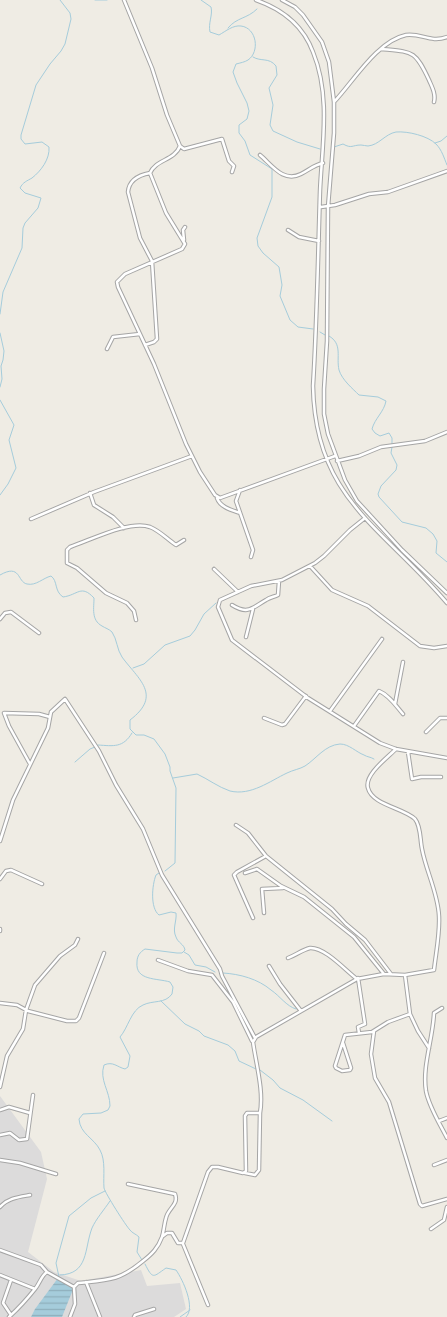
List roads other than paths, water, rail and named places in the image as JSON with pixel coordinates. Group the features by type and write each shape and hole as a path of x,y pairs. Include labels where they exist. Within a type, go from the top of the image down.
{"street":[{"path":"124,0 149,60 167,115 180,146 184,149 222,139 229,160 234,166 232,172"},
{"path":"256,0 270,5 290,18 307,38 322,78 323,163 313,400 317,428 326,459 345,494 364,518 447,603"},
{"path":"282,0 294,7 303,16 322,42 329,62 334,102 334,133 328,207 327,341 323,401 326,424 337,461 356,500 402,550 447,593"},
{"path":"334,102 361,70 388,43 402,36 415,34 435,40 447,37"},
{"path":"381,50 409,52 419,60 434,94 434,102"},
{"path":"145,345 157,339 152,261 140,238 128,192 134,180 150,172 152,167 178,152 180,146"},
{"path":"260,155 279,173 286,176 299,175 316,164 323,163"},
{"path":"321,207 328,207 369,194 403,188 447,171"},
{"path":"150,172 166,213 184,242"},
{"path":"185,227 183,230 184,247 182,249 125,274 117,282 120,294 154,364 178,426 200,472 218,502 228,509 240,513"},
{"path":"288,230 299,237 319,241"},
{"path":"106,349 113,337 140,334"},
{"path":"337,461 359,456 382,447 425,441 447,432"},
{"path":"31,519 90,493 192,456"},
{"path":"217,498 336,456"},
{"path":"240,490 236,501 253,550 251,557"},
{"path":"90,493 94,505 124,528"},
{"path":"364,518 346,533 324,556 310,566 279,581 250,586 222,598 218,605 229,637 306,696 380,743 408,752 447,758"},
{"path":"136,620 134,611 127,603 106,593 77,568 69,565 66,560 67,550 70,547 124,528 142,525 155,530 176,545 184,540"},
{"path":"310,566 332,590 368,606 420,646 434,648 447,646"},
{"path":"214,569 238,592"},
{"path":"232,605 240,610 252,609 278,595 279,581"},
{"path":"246,637 252,609"},
{"path":"0,619 5,613 11,612 39,633"},
{"path":"330,711 382,639"},
{"path":"395,704 403,662"},
{"path":"354,726 378,692 382,692 403,714"},
{"path":"264,718 282,725 285,724 306,696"},
{"path":"0,841 11,806 48,728 52,709 65,699 100,751 116,785 143,829 162,875 220,969 255,1038"},
{"path":"30,764 4,713 39,714 50,717"},
{"path":"426,732 440,718 447,718"},
{"path":"253,1042 255,1038 358,979 384,974 405,975 434,970 439,918 438,906 424,859 419,829 416,821 411,816 376,799 368,790 367,785 371,775 396,749"},
{"path":"408,752 412,779 421,777 441,778"},
{"path":"236,825 248,833 266,856 332,909 365,940 391,975"},
{"path":"253,918 234,875 266,856"},
{"path":"245,873 255,869 284,888 304,897 354,937 384,974"},
{"path":"0,879 6,871 11,870 42,884"},
{"path":"264,913 262,889 284,888"},
{"path":"0,1087 7,1056 23,1029 26,1010 37,981 60,956 72,948 78,939"},
{"path":"288,958 315,948 346,968 358,979 365,1024 358,1027 359,1033"},
{"path":"0,1003 17,1005 26,1010 76,1022 104,953"},
{"path":"158,960 188,971 212,975 233,1002 253,1042 258,1074 261,1105 260,1170 255,1175 212,1167 183,1243 208,1305"},
{"path":"269,966 301,1011"},
{"path":"405,975 410,1014 430,1050"},
{"path":"442,1008 434,1013 426,1070 426,1089 428,1098 447,1138"},
{"path":"344,1043 335,1066 344,1071 351,1068 343,1038 345,1035 374,1031 388,1022 410,1014"},
{"path":"374,1031 371,1054 374,1074 389,1102 420,1204 422,1206 447,1199"},
{"path":"0,1135 10,1133 19,1140 27,1139 33,1095"},
{"path":"0,1110 9,1107 30,1113"},
{"path":"245,1173 247,1169 245,1116 247,1113 260,1113"},
{"path":"439,1121 447,1118"},
{"path":"0,1160 20,1163 56,1174"},
{"path":"434,1165 447,1160"},
{"path":"74,1287 78,1283 110,1280 133,1270 153,1254 163,1236 166,1215 176,1202 175,1194 128,1184"},
{"path":"0,1207 13,1198 30,1195"},
{"path":"430,1229 444,1220 447,1207"},
{"path":"163,1236 167,1233 172,1233 178,1242 183,1243"},
{"path":"0,1250 41,1265 47,1272 74,1287"},
{"path":"11,1280 3,1303 10,1316 35,1289 42,1276 47,1272"},
{"path":"0,1275 35,1289"},
{"path":"86,1282 100,1317"},
{"path":"70,1317 75,1304 74,1287"},
{"path":"134,1317 154,1309"}],"water":[{"path":"58,1278 74,1287 62,1317 31,1317 35,1309"}],"waterway":[{"path":"0,314 3,292 22,248 23,228 38,208 41,198 25,193 20,188 42,168 48,156 49,147 42,142 25,144 21,139 21,135 36,85 65,44 71,19 70,13 60,0"},
{"path":"95,0 107,0"},
{"path":"201,0 211,7 210,32 219,35 232,27 241,26 251,31 255,41 252,56 247,61 236,64 233,72 249,111 247,119 239,125 239,133 245,141 250,155 272,169 272,197 257,238 258,246 279,267 282,285 280,296 290,320 298,327 313,329"},
{"path":"228,28 257,9"},
{"path":"253,57 271,62 276,66 277,75 269,88 273,105 270,125 273,131 297,142 320,149"},
{"path":"334,147 343,144 350,147 368,146 375,144 392,133 406,132 423,136 436,144 443,154 447,165"},
{"path":"435,143 447,136"},
{"path":"320,332 325,335"},
{"path":"0,333 4,351 0,387"},
{"path":"329,336 338,347 339,370 348,384 359,395 378,397 386,401 372,429 380,436 389,433 392,438 392,444"},
{"path":"0,400 14,425 9,440 16,468 0,495"},
{"path":"392,447 391,453 397,465 396,470 381,486 378,494 379,497 402,522 426,528 433,534 437,541 436,553 447,562"},
{"path":"0,575 12,571 18,574 24,583 27,584 36,583 51,576 55,581 58,592 63,597 82,591 90,594 94,598 96,620 112,632 120,654 144,687 145,703 140,711 130,720 130,729 136,735 144,735 154,739 165,754 176,788 175,863 165,871"},
{"path":"133,668 144,664 165,645 190,636 204,614 216,603"},
{"path":"98,745 113,746 122,744 132,733"},
{"path":"173,778 197,774 230,791 238,792 253,790 303,767 325,750 335,745 346,745 374,759"},
{"path":"75,762 95,747"},
{"path":"142,1260 137,1252 139,1237 128,1227 105,1191 102,1154 82,1128 79,1119 83,1114 101,1113 108,1110 110,1101 103,1076 104,1065 112,1064 125,1069 128,1067 130,1056 120,1037 135,1011 147,1004 162,1001 172,994 173,987 170,982 143,976 137,968 138,956 145,949 177,953 182,953 185,950 175,934 176,913 171,912 159,915 154,907 154,884 156,875 159,873"},
{"path":"184,952 189,955 195,965 206,967 215,972"},
{"path":"223,973 255,980 274,992 289,1006 296,1009"},
{"path":"161,1001 185,1024 199,1031 204,1036 228,1045 235,1051 239,1061 256,1069"},
{"path":"260,1070 280,1088 303,1100 332,1121"},
{"path":"59,1277 56,1263 69,1216 91,1198 105,1191"},
{"path":"60,1275 69,1274 81,1265 92,1228 110,1201"},
{"path":"145,1264 152,1275 156,1275 166,1268 176,1270 185,1287 189,1301 189,1313 186,1317"},
{"path":"180,1317 190,1310"}]}
